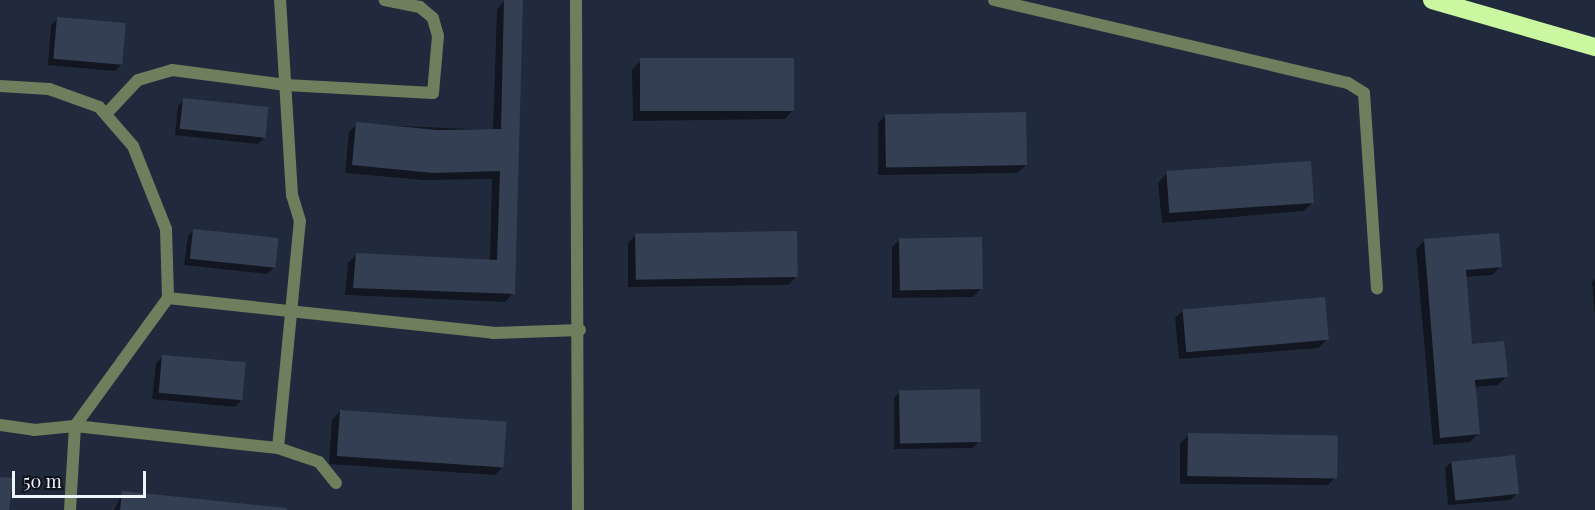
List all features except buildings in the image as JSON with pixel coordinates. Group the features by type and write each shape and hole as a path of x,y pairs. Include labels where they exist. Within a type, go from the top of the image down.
{"highway":[{"path":"1432,0 1595,47"}],"street":[{"path":"107,113 138,80 172,70 286,85 433,93 438,36 433,18 420,7 385,0"},
{"path":"576,0 580,330 578,510"},
{"path":"994,0 1348,83 1364,93 1377,289"},
{"path":"278,448 293,314 300,221 292,195 286,85 285,2"},
{"path":"0,86 75,95 107,113 134,146 166,229 168,298 75,426 70,510"},
{"path":"168,298 293,314 493,333 580,330"},
{"path":"0,425 34,429 75,426 278,448 319,462 336,483"}]}
